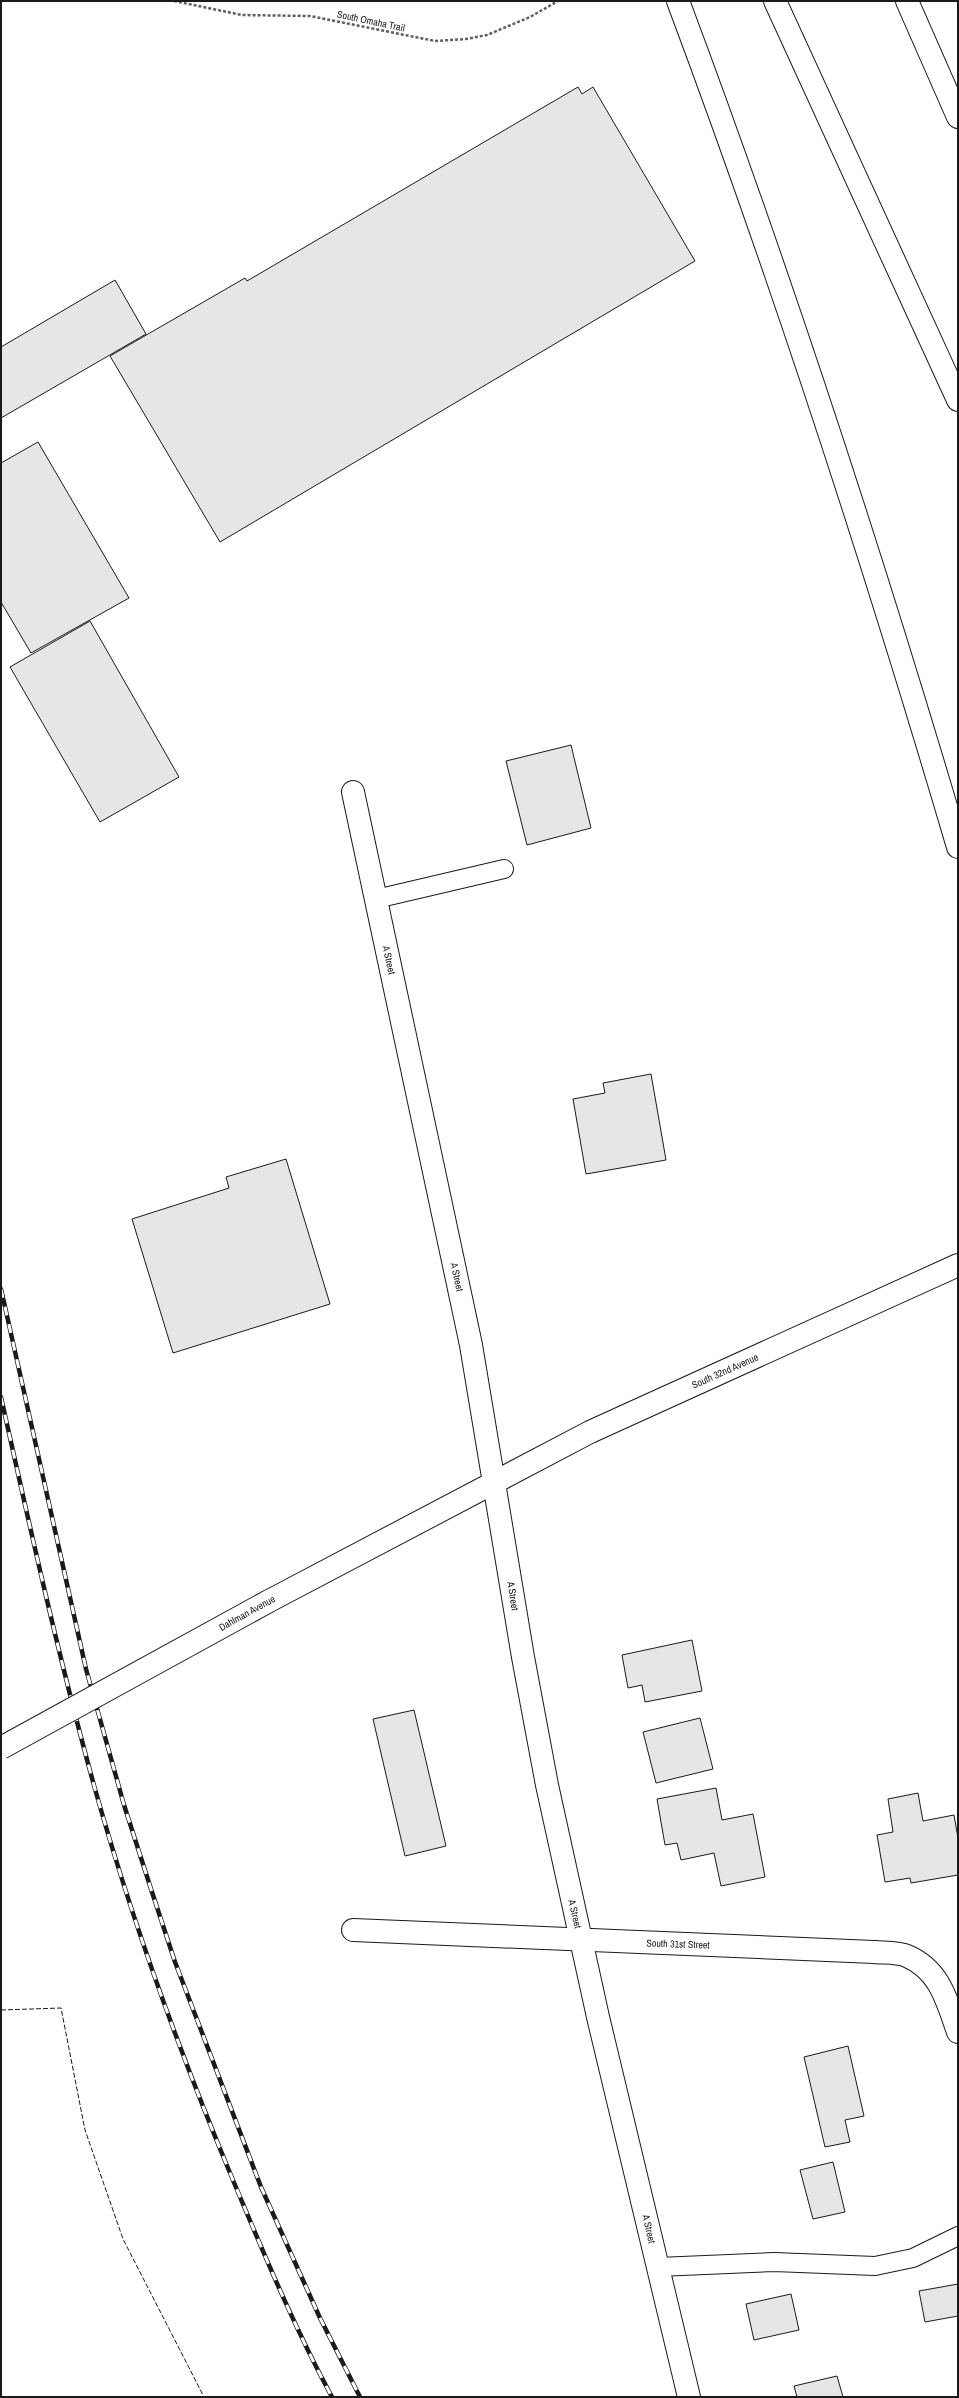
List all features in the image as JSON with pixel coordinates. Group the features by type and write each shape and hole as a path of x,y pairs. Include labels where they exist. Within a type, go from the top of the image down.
{"main road":[{"path":"678,1 735,154 800,343 958,847"},
{"path":"775,1 958,400"},
{"path":"907,1 958,117"},
{"name":"A Street","path":"353,792 472,1345 543,1762 581,1939 689,2397"},
{"name":"South 32nd Avenue","path":"494,1481 590,1432 958,1265"},
{"name":"Dahlman Avenue","path":"1,1748 269,1601 494,1481"},
{"name":"South 31st Street","path":"353,1930 874,1952 906,1955 928,1969 941,1985 958,2032"}],"lane":[{"path":"376,899 504,869"},
{"path":"658,2267 774,2262 875,2266 913,2258 958,2236"}],"path":[{"name":"South Omaha Trail","path":"174,1 242,15 310,16 435,41 466,39 487,35 530,18 558,1"}],"building":[{"path":"578,87 582,94 593,87 695,261 220,542 110,356 245,278 247,281"},
{"path":"115,280 146,334 1,418 1,347"},
{"path":"38,442 129,598 31,653 1,602 1,463"},
{"path":"90,621 179,777 100,822 10,667"},
{"path":"571,745 591,828 527,845 506,761"},
{"path":"651,1074 666,1160 586,1174 573,1099 605,1093 603,1083"},
{"path":"286,1159 330,1304 173,1353 132,1219 229,1188 226,1177"},
{"path":"692,1640 702,1691 645,1702 642,1685 628,1688 622,1655"},
{"path":"414,1710 446,1846 405,1856 373,1719"},
{"path":"700,1718 713,1769 656,1783 643,1732"},
{"path":"716,1788 722,1820 753,1814 765,1877 721,1886 714,1853 681,1860 677,1843 665,1845 657,1799"},
{"path":"918,1793 923,1821 954,1815 958,1838 958,1875 911,1883 910,1878 885,1882 877,1835 893,1832 888,1799"},
{"path":"848,2046 864,2116 845,2120 850,2142 825,2147 804,2057"},
{"path":"833,2162 845,2212 813,2219 800,2170"},
{"path":"958,2284 958,2316 925,2322 919,2291"},
{"path":"791,2294 799,2330 754,2340 746,2304"},
{"path":"837,2376 843,2397 797,2397 794,2386"}],"railway":[{"path":"1,1289 86,1669 124,1805 151,1889 175,1962 261,2187 320,2318 360,2397"},
{"path":"1,1397 45,1593 69,1691 95,1789 125,1890 177,2039 235,2185 293,2319 332,2397"}],"fence":[{"path":"1,2010 61,2008 85,2130 123,2239 204,2397"}]}
